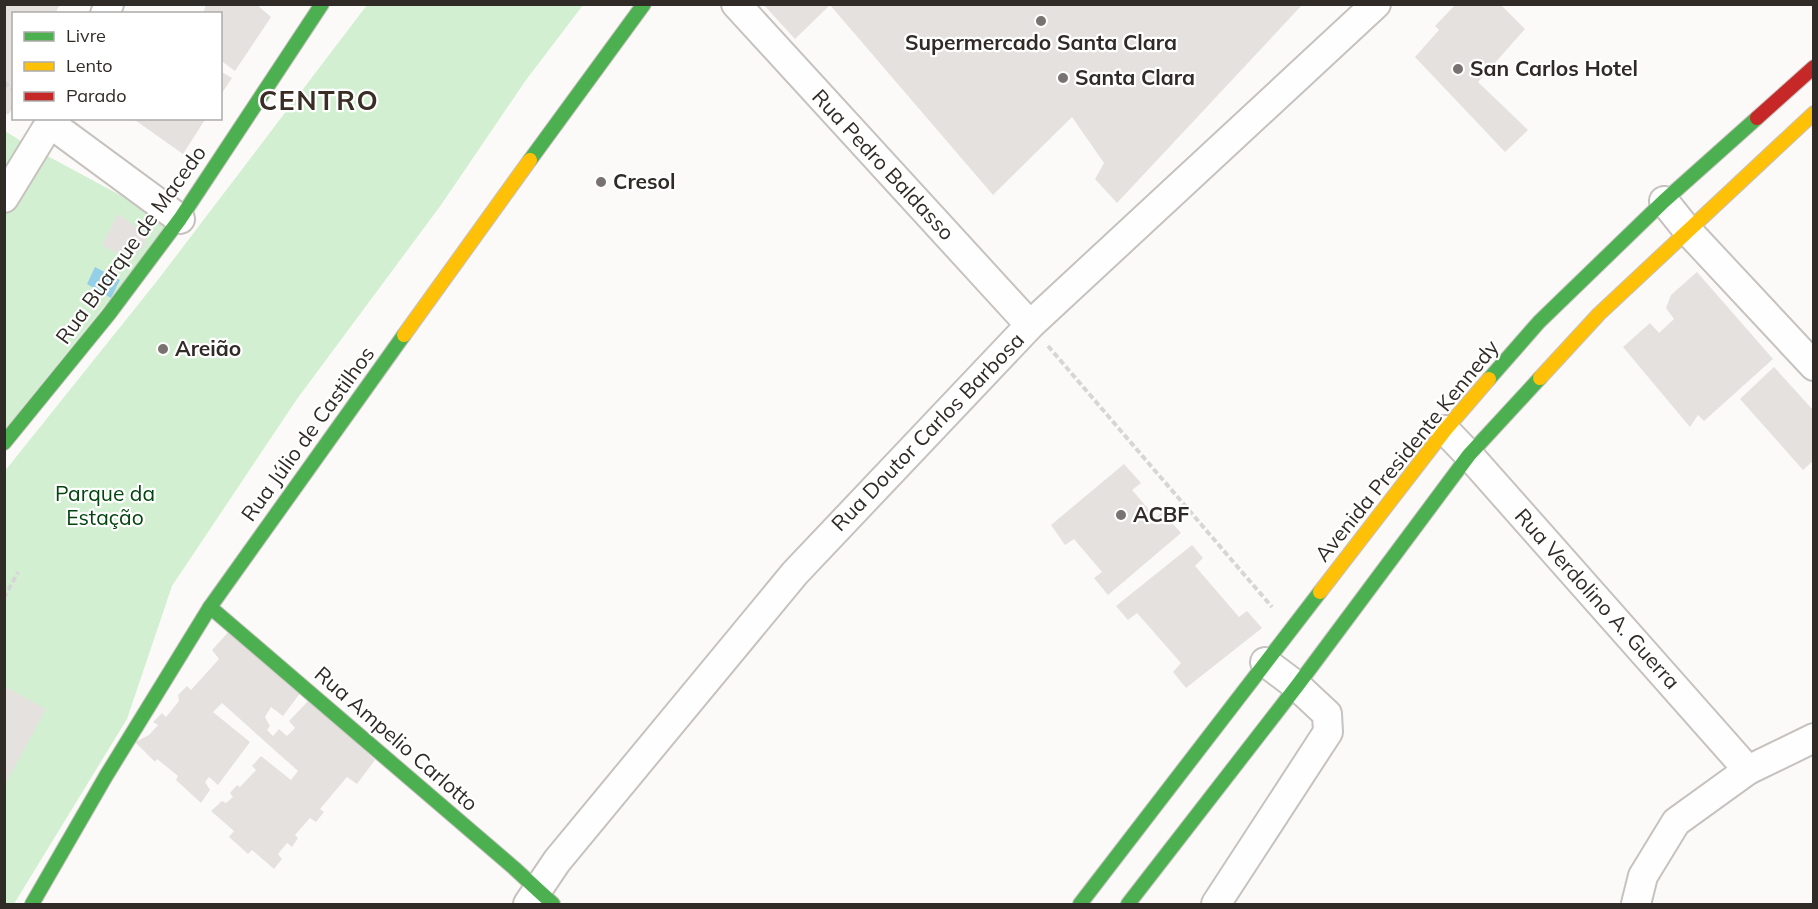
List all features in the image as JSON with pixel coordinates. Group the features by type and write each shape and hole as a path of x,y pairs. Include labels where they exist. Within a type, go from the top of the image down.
{"street":[{"name":"Rua Buarque de Macedo","path":"4,444 109,314 180,219 322,4"},
{"name":"Rua Júlio de Castilhos","path":"32,904 106,776 210,607 489,216 644,4"},
{"name":"Rua Pedro Baldasso","path":"736,4 1030,325"},
{"name":"Rua Doutor Carlos Barbosa","path":"540,900 557,861 795,573 1030,325 1376,4"},
{"name":"Avenida Presidente Kennedy","path":"1080,904 1264,662 1445,430 1539,322 1664,201 1814,67"},
{"path":"1128,904 1297,686 1468,454 1599,314 1814,113"},
{"path":"4,198 52,121 180,219"},
{"path":"1664,201 1688,231 1814,366"},
{"name":"Rua Verdolino A. Guerra","path":"1445,430 1748,770"},
{"name":"Rua Ampelio Carlotto","path":"210,607 514,868 540,900"},
{"path":"1216,904 1328,732 1326,714 1297,686 1264,662"},
{"path":"1636,904 1643,876 1676,822 1748,770 1814,738"}],"path":[{"path":"1030,325 1291,630"},
{"path":"4,598 18,572"}],"green space":[{"name":"Parque da Estação","path":"367,5 583,5 526,80 441,205 297,399 172,586 127,719 14,904 4,904 4,472 157,281"},
{"path":"5,131 172,223 5,429"}],"water":[{"path":"95,267 120,280 111,298 87,284"}],"building":[{"path":"4,4 60,4 56,12 12,12 12,109 8,115 4,112"},
{"path":"206,4 256,4 271,17 235,71 222,61 222,12 204,12"},
{"name":"Santa Clara","path":"763,4 1303,4 1117,203 1095,179 1104,163 1072,117 993,195 830,5 795,39"},
{"name":"San Carlos Hotel","path":"1456,4 1500,4 1525,29 1478,82 1528,130 1505,152 1415,57 1439,30 1435,26"},
{"path":"222,72 232,78 222,93"},
{"path":"135,120 205,120 183,154"},
{"path":"118,214 141,230 145,237 146,244 135,256 124,257 102,245"},
{"path":"1697,272 1773,359 1704,421 1698,415 1690,427 1623,347 1650,323 1659,333 1674,319 1666,308 1671,295"},
{"path":"1774,367 1814,411 1814,460 1803,470 1740,399"},
{"path":"1124,464 1141,483 1132,490 1156,518 1162,512 1181,533 1108,595 1094,578 1102,572 1074,539 1065,545 1051,525"},
{"path":"1192,545 1203,558 1195,566 1239,617 1247,611 1262,628 1186,688 1173,672 1181,663 1137,613 1128,620 1116,606"},
{"path":"232,628 301,692 283,716 271,707 265,717 270,726 267,730 273,736 279,729 287,736 295,728 289,721 310,699 375,760 357,784 347,777 320,809 324,812 316,822 310,818 295,835 298,838 292,847 287,843 278,854 282,859 274,869 252,850 248,854 229,837 234,831 211,811 222,801 226,803 233,797 230,793 237,785 240,787 256,770 252,766 261,756 291,780 298,771 222,703 213,712 250,742 218,785 209,777 205,782 210,790 201,803 176,780 178,776 157,759 155,762 135,742 149,735 158,725 153,722 162,713 166,717 179,701 178,695 187,686 191,690 219,659 212,650"},
{"path":"4,686 46,709 4,786"}],"traffic: fast":[{"path":"4,443 109,314 180,219 322,4"},
{"path":"530,160 644,4"},
{"path":"1489,379 1539,322 1664,201 1757,118"},
{"path":"32,904 106,776 210,607 404,335"},
{"path":"1128,904 1297,686 1469,455 1540,378"},
{"path":"1080,904 1320,592"},
{"path":"210,607 553,904"}],"traffic: slow":[{"path":"1540,378 1599,314 1814,113"},
{"path":"404,335 530,160"},
{"path":"1320,592 1445,430 1489,379"}],"traffic: jam":[{"path":"1757,118 1814,67"}],"place":[{"name":"Supermercado Santa Clara","path":"1041,21"},
{"name":"San Carlos Hotel","path":"1458,69"},
{"name":"Santa Clara","path":"1063,78"},
{"name":"Cresol","path":"601,182"},
{"name":"Areião","path":"163,349"},
{"name":"ACBF","path":"1121,515"}],"district":[{"name":"CENTRO","path":"319,101"}]}
